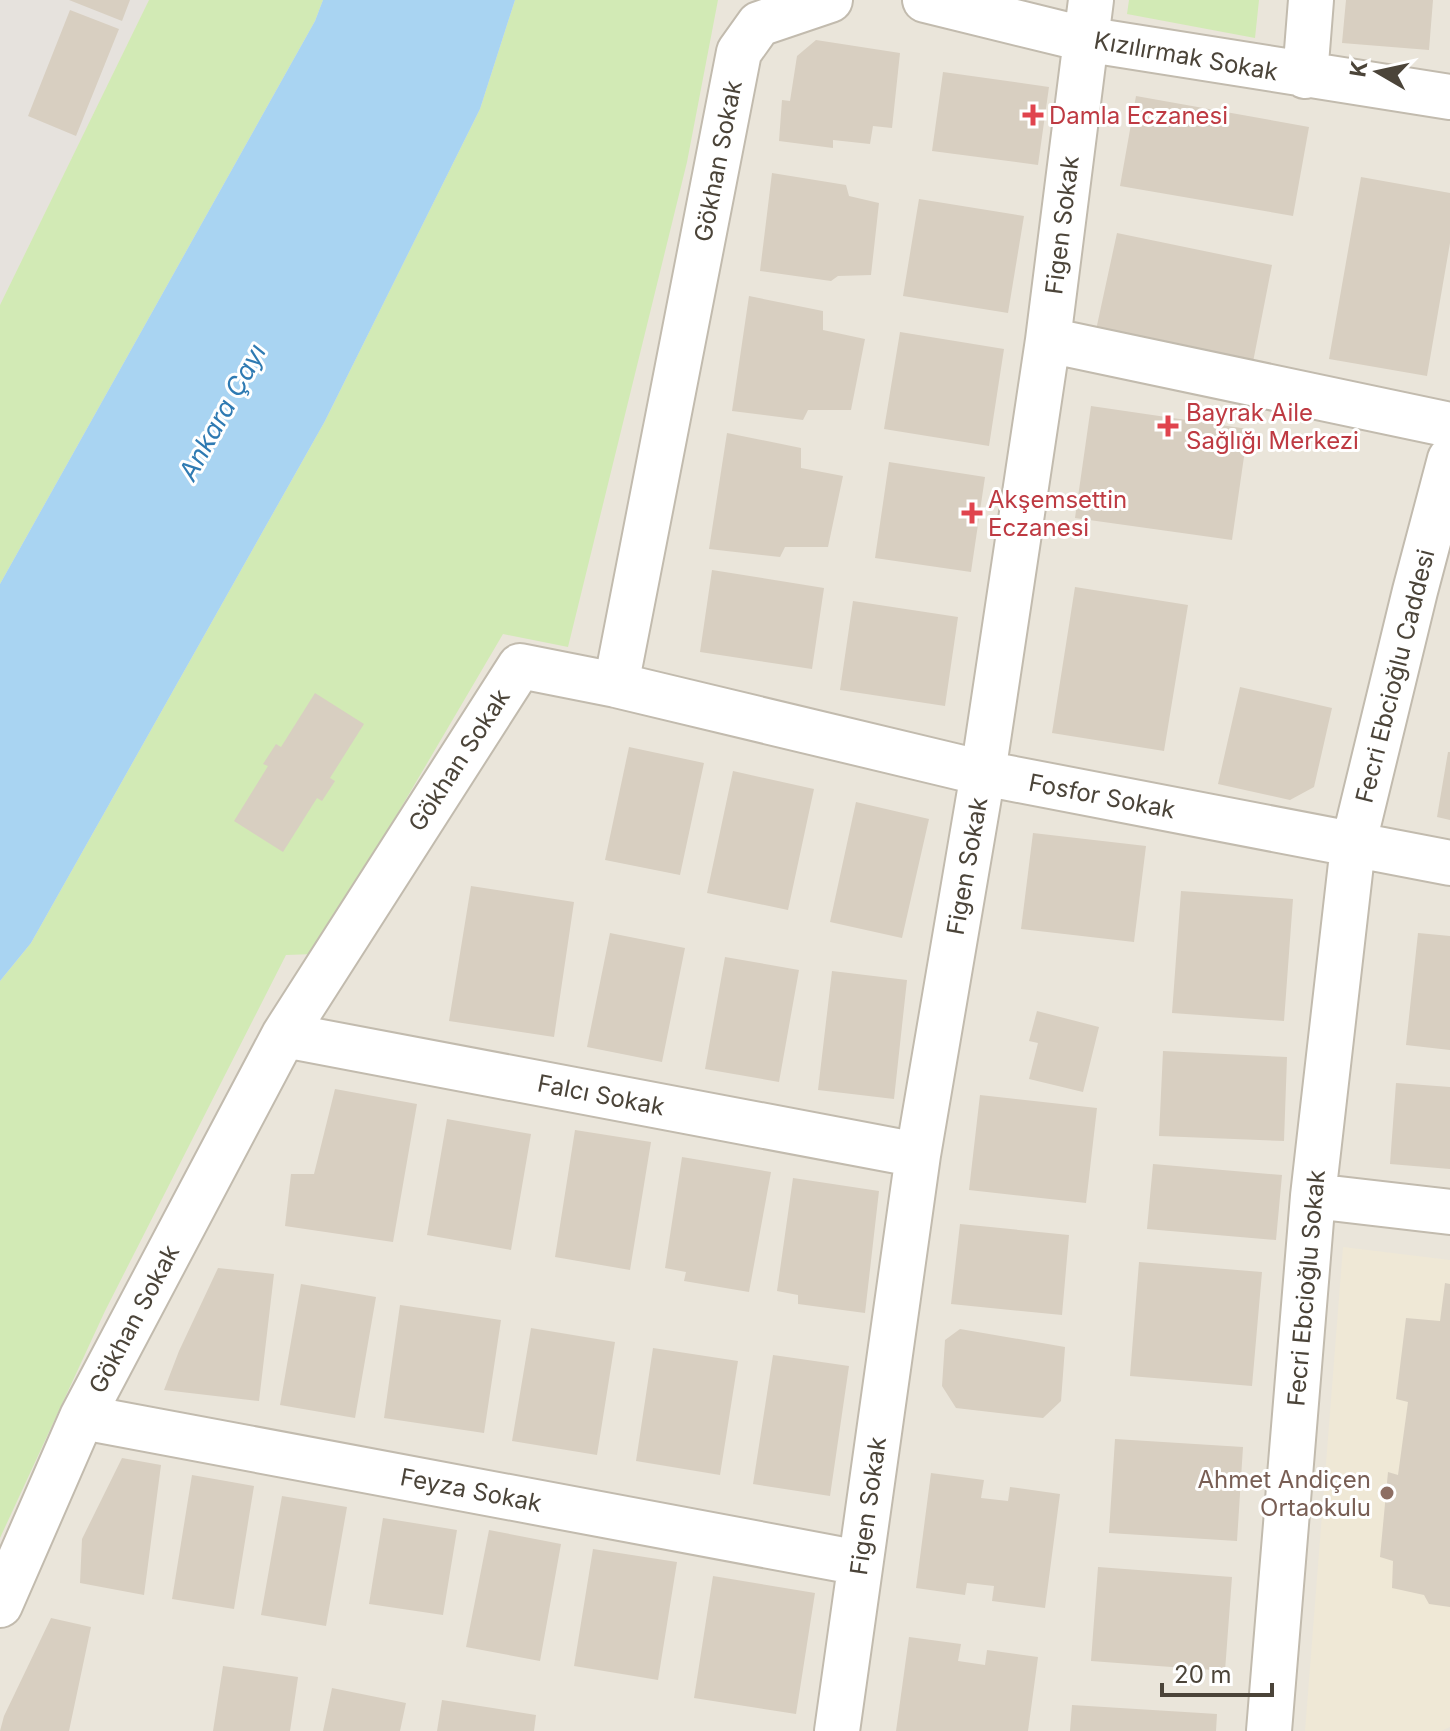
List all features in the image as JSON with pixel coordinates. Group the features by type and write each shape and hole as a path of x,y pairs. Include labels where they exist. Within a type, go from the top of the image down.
{"street":[{"name":"Gökhan Sokak","path":"0,1605 82,1417 284,1035 520,666 616,685 739,52 759,24 830,0"},
{"name":"Kızılırmak Sokak","path":"925,0 1088,19 1305,76 1450,97"},
{"path":"1305,76 1311,0"},
{"name":"Figen Sokak","path":"837,1731 918,1155 983,773 1048,340 1088,19"},
{"path":"1048,340 1450,425"},
{"name":"Fecri Ebcioğlu Caddesi","path":"1353,846 1450,459"},
{"name":"Fosfor Sokak","path":"616,685 983,773 1450,863"},
{"name":"Fecri Ebcioğlu Sokak","path":"1269,1731 1313,1196 1353,846"},
{"name":"Falcı Sokak","path":"284,1035 918,1155"},
{"path":"1313,1196 1450,1212"},
{"name":"Feyza Sokak","path":"82,1417 860,1563"}],"shaded area":[{"path":"0,0 1450,0 1450,1731 0,1731"},
{"path":"0,0 149,0 0,305"},
{"name":"Ahmet Andiçen Ortaokulu","path":"1343,1247 1450,1260 1450,1727 1441,1731 1305,1731"}],"green space":[{"path":"149,0 323,0 315,21 0,584 0,305"},
{"path":"515,0 718,0 687,162 568,647 503,634 315,954 286,955 105,1311 0,1538 0,981 31,943 325,421 480,109"},
{"path":"1129,0 1259,0 1255,38 1127,14"}],"water":[{"name":"Ankara Çayı","path":"323,0 515,0 480,109 325,421 31,943 0,981 0,584 315,21"}],"building":[{"path":"69,0 130,0 122,21"},
{"path":"1346,0 1433,0 1429,50 1342,43"},
{"path":"70,10 119,29 76,136 28,116"},
{"path":"816,40 900,53 892,128 873,126 870,144 833,140 833,148 779,141 782,100 790,101 797,56"},
{"path":"943,72 1049,87 1038,165 932,151"},
{"path":"1136,96 1309,127 1293,216 1120,186"},
{"path":"772,173 846,185 849,196 879,203 871,275 838,276 831,281 760,271"},
{"path":"1361,177 1450,193 1450,243 1427,376 1329,359"},
{"path":"919,199 1024,216 1008,313 903,296"},
{"path":"1117,233 1272,265 1253,362 1096,330"},
{"path":"749,296 823,311 823,330 865,339 851,410 808,410 803,420 732,411"},
{"path":"900,332 1004,349 989,446 884,429"},
{"path":"1091,406 1248,429 1232,540 1075,518"},
{"path":"727,433 801,448 801,468 843,476 828,547 785,547 780,557 709,549"},
{"path":"889,462 985,477 971,572 875,558"},
{"path":"712,570 824,588 812,669 700,652"},
{"path":"1075,587 1188,605 1164,751 1052,733"},
{"path":"853,601 958,617 945,706 840,690"},
{"path":"1240,687 1332,708 1314,787 1290,800 1218,784"},
{"path":"315,693 364,724 330,778 335,781 322,801 317,798 283,852 234,821 268,766 263,764 276,744 281,747"},
{"path":"629,747 704,763 680,875 605,860"},
{"path":"1450,752 1450,820 1437,817"},
{"path":"733,771 814,789 788,910 707,893"},
{"path":"856,802 929,819 902,938 830,922"},
{"path":"1033,833 1146,846 1134,942 1021,929"},
{"path":"471,886 574,902 554,1037 449,1021"},
{"path":"1181,891 1293,899 1284,1021 1172,1013"},
{"path":"610,933 685,948 662,1062 587,1047"},
{"path":"1418,933 1450,936 1450,1050 1406,1045"},
{"path":"725,957 799,970 779,1082 705,1069"},
{"path":"832,971 907,980 894,1099 818,1090"},
{"path":"1037,1011 1099,1027 1083,1092 1029,1079 1038,1043 1029,1041"},
{"path":"1163,1051 1287,1057 1284,1141 1159,1136"},
{"path":"1396,1083 1450,1087 1450,1169 1390,1164"},
{"path":"335,1089 417,1104 393,1242 285,1226 291,1174 314,1174"},
{"path":"980,1095 1097,1108 1086,1203 969,1190"},
{"path":"447,1119 531,1134 511,1250 427,1235"},
{"path":"575,1130 651,1142 630,1270 555,1257"},
{"path":"682,1157 771,1172 749,1292 684,1281 686,1272 665,1268"},
{"path":"1153,1164 1282,1175 1276,1240 1147,1229"},
{"path":"793,1178 879,1191 865,1313 798,1304 798,1295 777,1291"},
{"path":"960,1224 1069,1235 1062,1315 951,1304"},
{"path":"1139,1262 1262,1272 1252,1386 1130,1376"},
{"path":"218,1268 274,1274 259,1401 164,1390"},
{"path":"1445,1283 1450,1284 1450,1607 1429,1604 1424,1595 1392,1588 1393,1561 1380,1557 1388,1472 1398,1475 1408,1402 1396,1399 1406,1318 1440,1321"},
{"path":"301,1284 376,1297 355,1418 280,1405"},
{"path":"400,1305 501,1320 484,1433 384,1418"},
{"path":"531,1328 615,1342 597,1455 512,1441"},
{"path":"960,1329 1065,1347 1061,1401 1043,1418 956,1408 942,1386 945,1340"},
{"path":"653,1348 738,1361 720,1475 636,1461"},
{"path":"773,1355 849,1366 830,1496 753,1484"},
{"path":"1115,1439 1243,1447 1237,1541 1109,1533"},
{"path":"122,1458 161,1465 144,1595 80,1583 82,1539"},
{"path":"931,1473 984,1480 981,1498 1008,1501 1010,1487 1060,1494 1045,1608 992,1601 994,1586 967,1583 965,1595 916,1588"},
{"path":"192,1475 254,1486 234,1609 172,1599"},
{"path":"282,1496 347,1507 326,1626 261,1615"},
{"path":"383,1518 457,1530 443,1615 369,1604"},
{"path":"489,1530 561,1544 540,1661 466,1647"},
{"path":"593,1549 677,1562 658,1680 574,1666"},
{"path":"1098,1567 1232,1577 1225,1671 1091,1661"},
{"path":"713,1576 815,1593 796,1714 694,1698"},
{"path":"51,1618 91,1627 69,1731 0,1731 4,1716"},
{"path":"909,1637 961,1644 958,1661 985,1665 987,1650 1038,1657 1028,1731 896,1731"},
{"path":"223,1666 298,1677 290,1731 213,1731"},
{"path":"332,1688 406,1703 400,1731 323,1731"},
{"path":"442,1700 536,1715 534,1731 437,1731"},
{"path":"1072,1705 1217,1714 1216,1731 1070,1731"}],"place":[{"name":"Damla Eczanesi","path":"1033,115"},
{"name":"Bayrak Aile Sağlığı Merkezi","path":"1168,426"},
{"name":"Akşemsettin Eczanesi","path":"972,513"},
{"name":"Ahmet Andiçen Ortaokulu","path":"1387,1493"}]}
